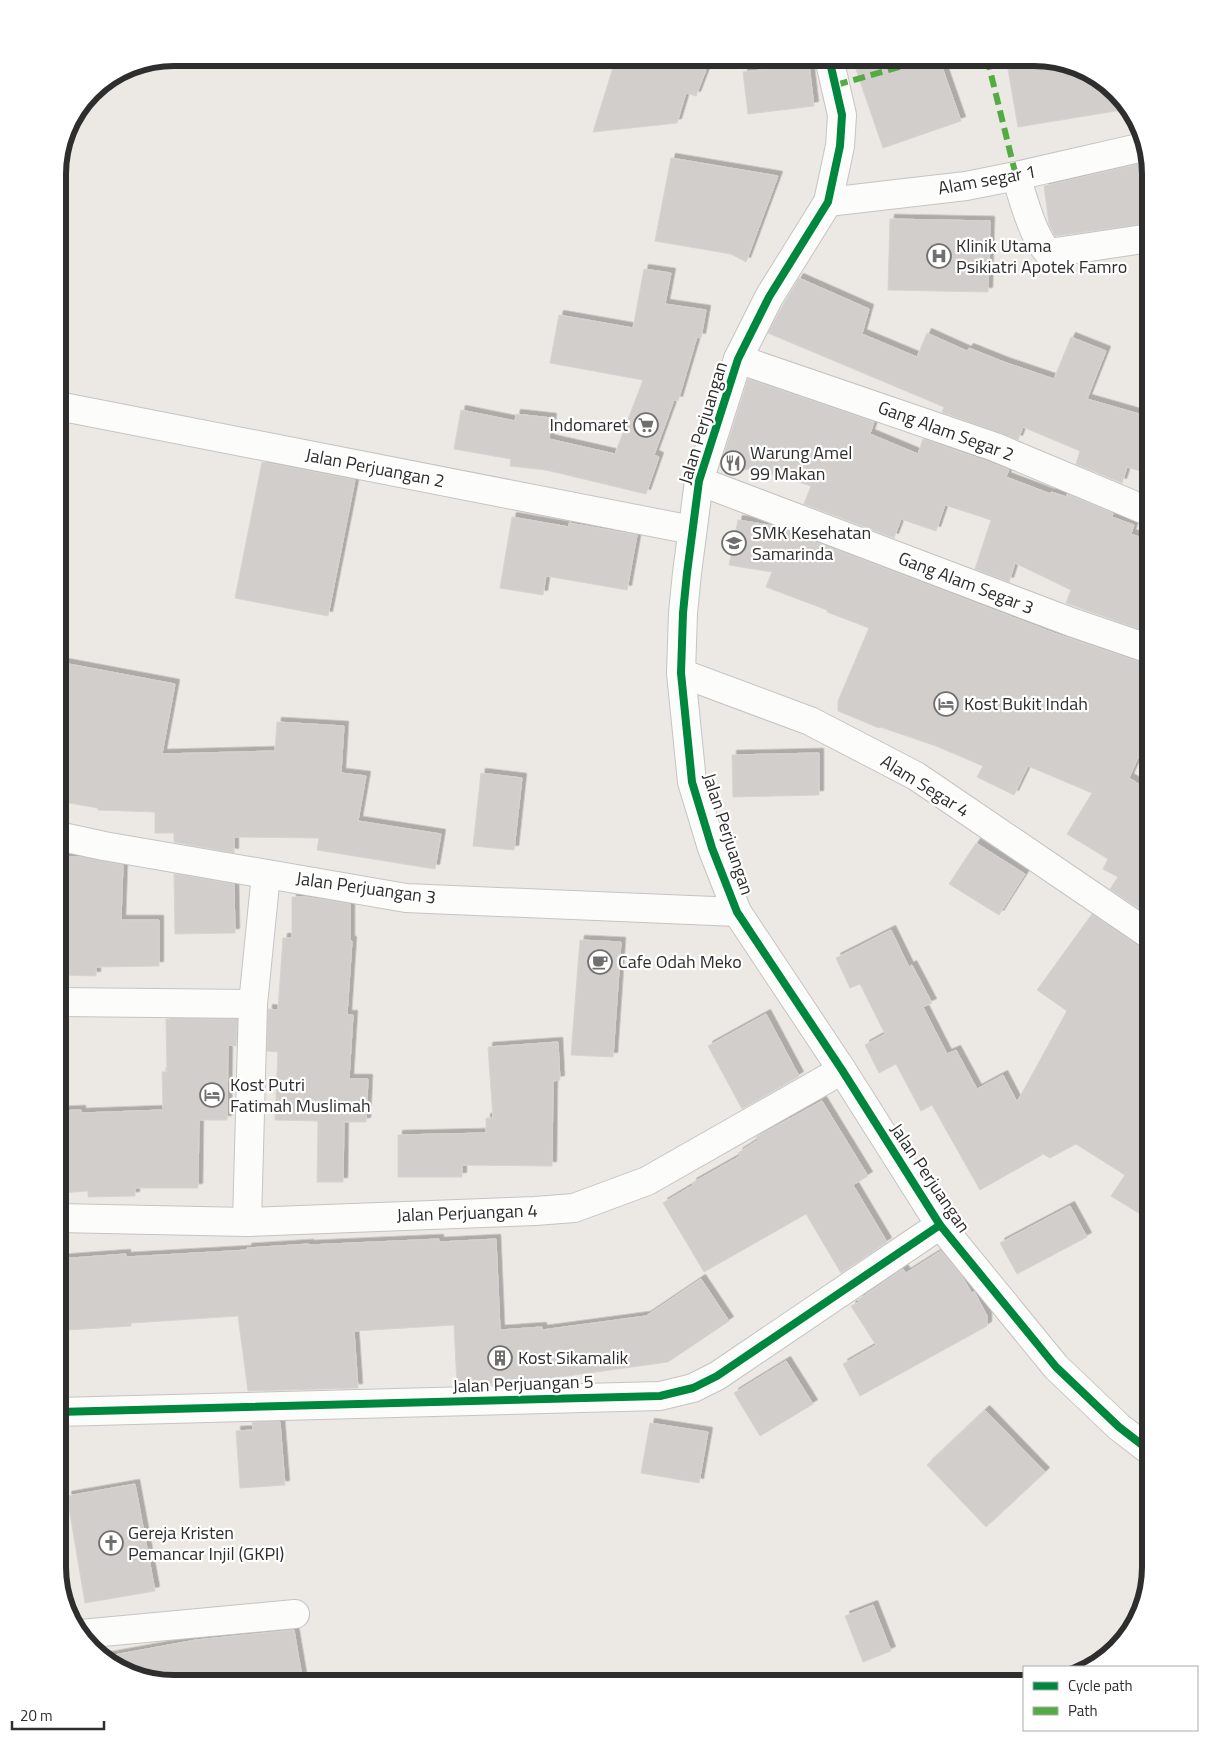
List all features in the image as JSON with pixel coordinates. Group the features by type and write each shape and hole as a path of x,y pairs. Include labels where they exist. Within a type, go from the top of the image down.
{"street":[{"name":"Jalan Perjuangan","path":"831,66 842,115 840,146 828,202 769,297 738,359 699,482 683,613 681,673 692,782 712,848 737,912 842,1070 940,1226 1056,1367 1119,1427 1142,1445"},
{"name":"Alam segar 1","path":"828,202 966,186 1138,148"},
{"path":"1016,176 1036,234 1043,247 1049,253 1142,239"},
{"name":"Gang Alam Segar 2","path":"738,359 996,447 1142,509"},
{"name":"Jalan Perjuangan 2","path":"66,408 692,530"},
{"name":"Gang Alam Segar 3","path":"699,482 1071,622 1142,646"},
{"name":"Alam Segar 4","path":"681,673 810,721 916,776 1142,930"},
{"name":"Jalan Perjuangan 3","path":"66,838 104,846 406,898 737,912"},
{"path":"247,1222 253,1004 266,874"},
{"path":"66,1002 253,1004"},
{"name":"Jalan Perjuangan 4","path":"66,1218 247,1222 574,1208 647,1181 842,1070"},
{"name":"Jalan Perjuangan 5","path":"66,1412 660,1396 693,1388 717,1376 940,1226"},
{"path":"88,1633 295,1614"}],"building":[{"path":"614,66 693,66 706,70 696,96 686,93 677,123 593,132"},
{"path":"809,66 814,106 748,114 743,72"},
{"path":"855,66 942,66 961,121 883,148"},
{"path":"1007,66 1055,68 1082,77 1100,88 1121,110 1018,127"},
{"path":"671,158 778,176 746,262 731,254 655,241"},
{"path":"1141,163 1142,224 1055,236 1049,224 1044,186"},
{"name":"Klinik Utama Psikiatri Apotek Famro","path":"890,219 990,221 988,292 888,290"},
{"path":"644,269 671,273 665,304 706,310 701,338 697,337 678,401 674,400 654,455 659,457 646,494 546,470 510,466 511,459 454,449 461,410 515,421 516,414 552,418 549,439 615,454 643,380 550,363 559,315 633,328"},
{"path":"799,278 869,309 862,334 917,357 927,333 967,351 969,348 1054,379 1071,337 1106,351 1087,399 1142,415 1142,472 1127,467 1122,483 1076,464 1080,451 1023,427 1018,440 942,412 944,407 768,333"},
{"path":"748,379 874,422 870,434 918,454 923,439 989,462 1009,470 1006,477 1051,494 1051,492 1067,497 1067,494 1113,513 1112,517 1134,525 1131,534 1142,538 1142,630 1066,603 1071,590 1015,563 1009,582 975,569 991,520 945,505 936,531 901,519 894,538 804,504 811,486 786,478 721,464"},
{"path":"262,462 355,480 328,616 235,598"},
{"path":"512,517 569,527 569,523 637,535 627,590 546,576 543,595 500,588"},
{"path":"738,520 774,526 1054,633 1142,663 1142,749 1129,778 1142,786 1142,911 1110,889 1118,877 1103,869 1108,859 1067,834 1092,793 1028,766 1014,795 977,777 983,766 936,746 879,728 838,711 838,701 869,628 766,587 772,572 729,565"},
{"path":"66,664 175,684 162,754 275,751 277,722 344,726 341,773 366,776 358,821 441,834 435,869 317,850 319,838 237,837 234,838 234,853 174,842 174,833 155,833 155,812 98,810 98,808 66,802"},
{"path":"819,753 819,795 733,797 732,755"},
{"path":"481,773 522,778 514,850 473,846"},
{"path":"976,843 1025,874 999,915 949,884"},
{"path":"66,857 82,857 123,865 121,920 159,920 159,966 96,967 96,976 66,975"},
{"path":"174,874 234,884 235,933 175,934"},
{"path":"292,897 306,897 350,904 350,941 352,941 347,1015 353,1015 349,1079 368,1079 366,1122 344,1122 343,1182 317,1182 318,1121 275,1120 278,1052 267,1051 268,1009 278,1010 283,938 292,938"},
{"path":"1092,914 1142,948 1142,1215 1111,1196 1125,1175 1076,1144 1050,1158 1041,1153 1042,1155 980,1190 932,1105 921,1111 896,1064 879,1073 865,1045 885,1034 860,984 850,988 836,958 891,930 909,967 912,965 932,1003 923,1007 947,1054 956,1050 977,1089 1003,1075 1017,1102 1067,1011 1037,990"},
{"path":"580,940 621,942 613,1057 571,1055"},
{"path":"766,1014 799,1076 742,1109 708,1046"},
{"path":"166,1019 237,1019 236,1046 228,1045 227,1120 199,1120 198,1188 135,1188 135,1196 88,1197 88,1191 66,1192 66,1111 81,1110 81,1113 163,1110 162,1072 167,1072"},
{"path":"558,1042 560,1080 553,1081 552,1166 462,1165 462,1177 398,1177 398,1135 486,1133 486,1118 493,1118 488,1047"},
{"path":"822,1101 868,1176 853,1185 887,1242 841,1273 806,1214 704,1272 663,1203 693,1185 692,1183 740,1156 738,1153 758,1140 756,1137"},
{"path":"1070,1206 1087,1237 1017,1274 1000,1243"},
{"path":"439,1239 439,1242 496,1239 500,1330 542,1327 542,1330 646,1316 701,1279 729,1321 668,1362 545,1379 545,1383 457,1386 454,1325 354,1331 358,1388 248,1391 238,1316 131,1323 131,1326 68,1330 66,1324 66,1258 126,1254 126,1257"},
{"path":"941,1251 961,1275 972,1293 974,1291 987,1316 987,1326 860,1396 843,1364 876,1345 851,1306 903,1269 906,1273"},
{"path":"786,1361 813,1404 760,1436 734,1393"},
{"path":"985,1410 1045,1472 986,1527 927,1465"},
{"path":"252,1422 280,1422 285,1485 240,1488 236,1431 253,1430"},
{"path":"650,1423 708,1432 699,1483 641,1473"},
{"name":"Gereja Kristen Pemancar Injil (GKPI)","path":"135,1484 155,1591 85,1603 67,1496"},
{"path":"873,1605 891,1651 863,1662 845,1616"},
{"path":"294,1630 302,1675 167,1675 139,1669 112,1655 196,1640"}],"marked path":[{"path":"836,85 903,66"},
{"path":"989,66 1016,176"}],"cycle path":[{"path":"831,66 842,115 840,146 828,202 769,297 738,359 699,481 683,613 681,673 692,782 712,848 737,912 842,1070 940,1225 1056,1367 1119,1427 1142,1445"},
{"path":"66,1412 660,1396 693,1388 717,1376 940,1225"}],"place":[{"name":"Klinik Utama Psikiatri Apotek Famro","path":"939,256"},
{"name":"Indomaret","path":"646,425"},
{"name":"Warung Amel 99 Makan","path":"733,463"},
{"name":"SMK Kesehatan Samarinda","path":"734,543"},
{"name":"Kost Bukit Indah","path":"946,704"},
{"name":"Cafe Odah Meko","path":"600,962"},
{"name":"Kost Putri Fatimah Muslimah","path":"212,1095"},
{"name":"Kost Sikamalik","path":"500,1358"},
{"name":"Gereja Kristen Pemancar Injil (GKPI)","path":"111,1543"}]}
